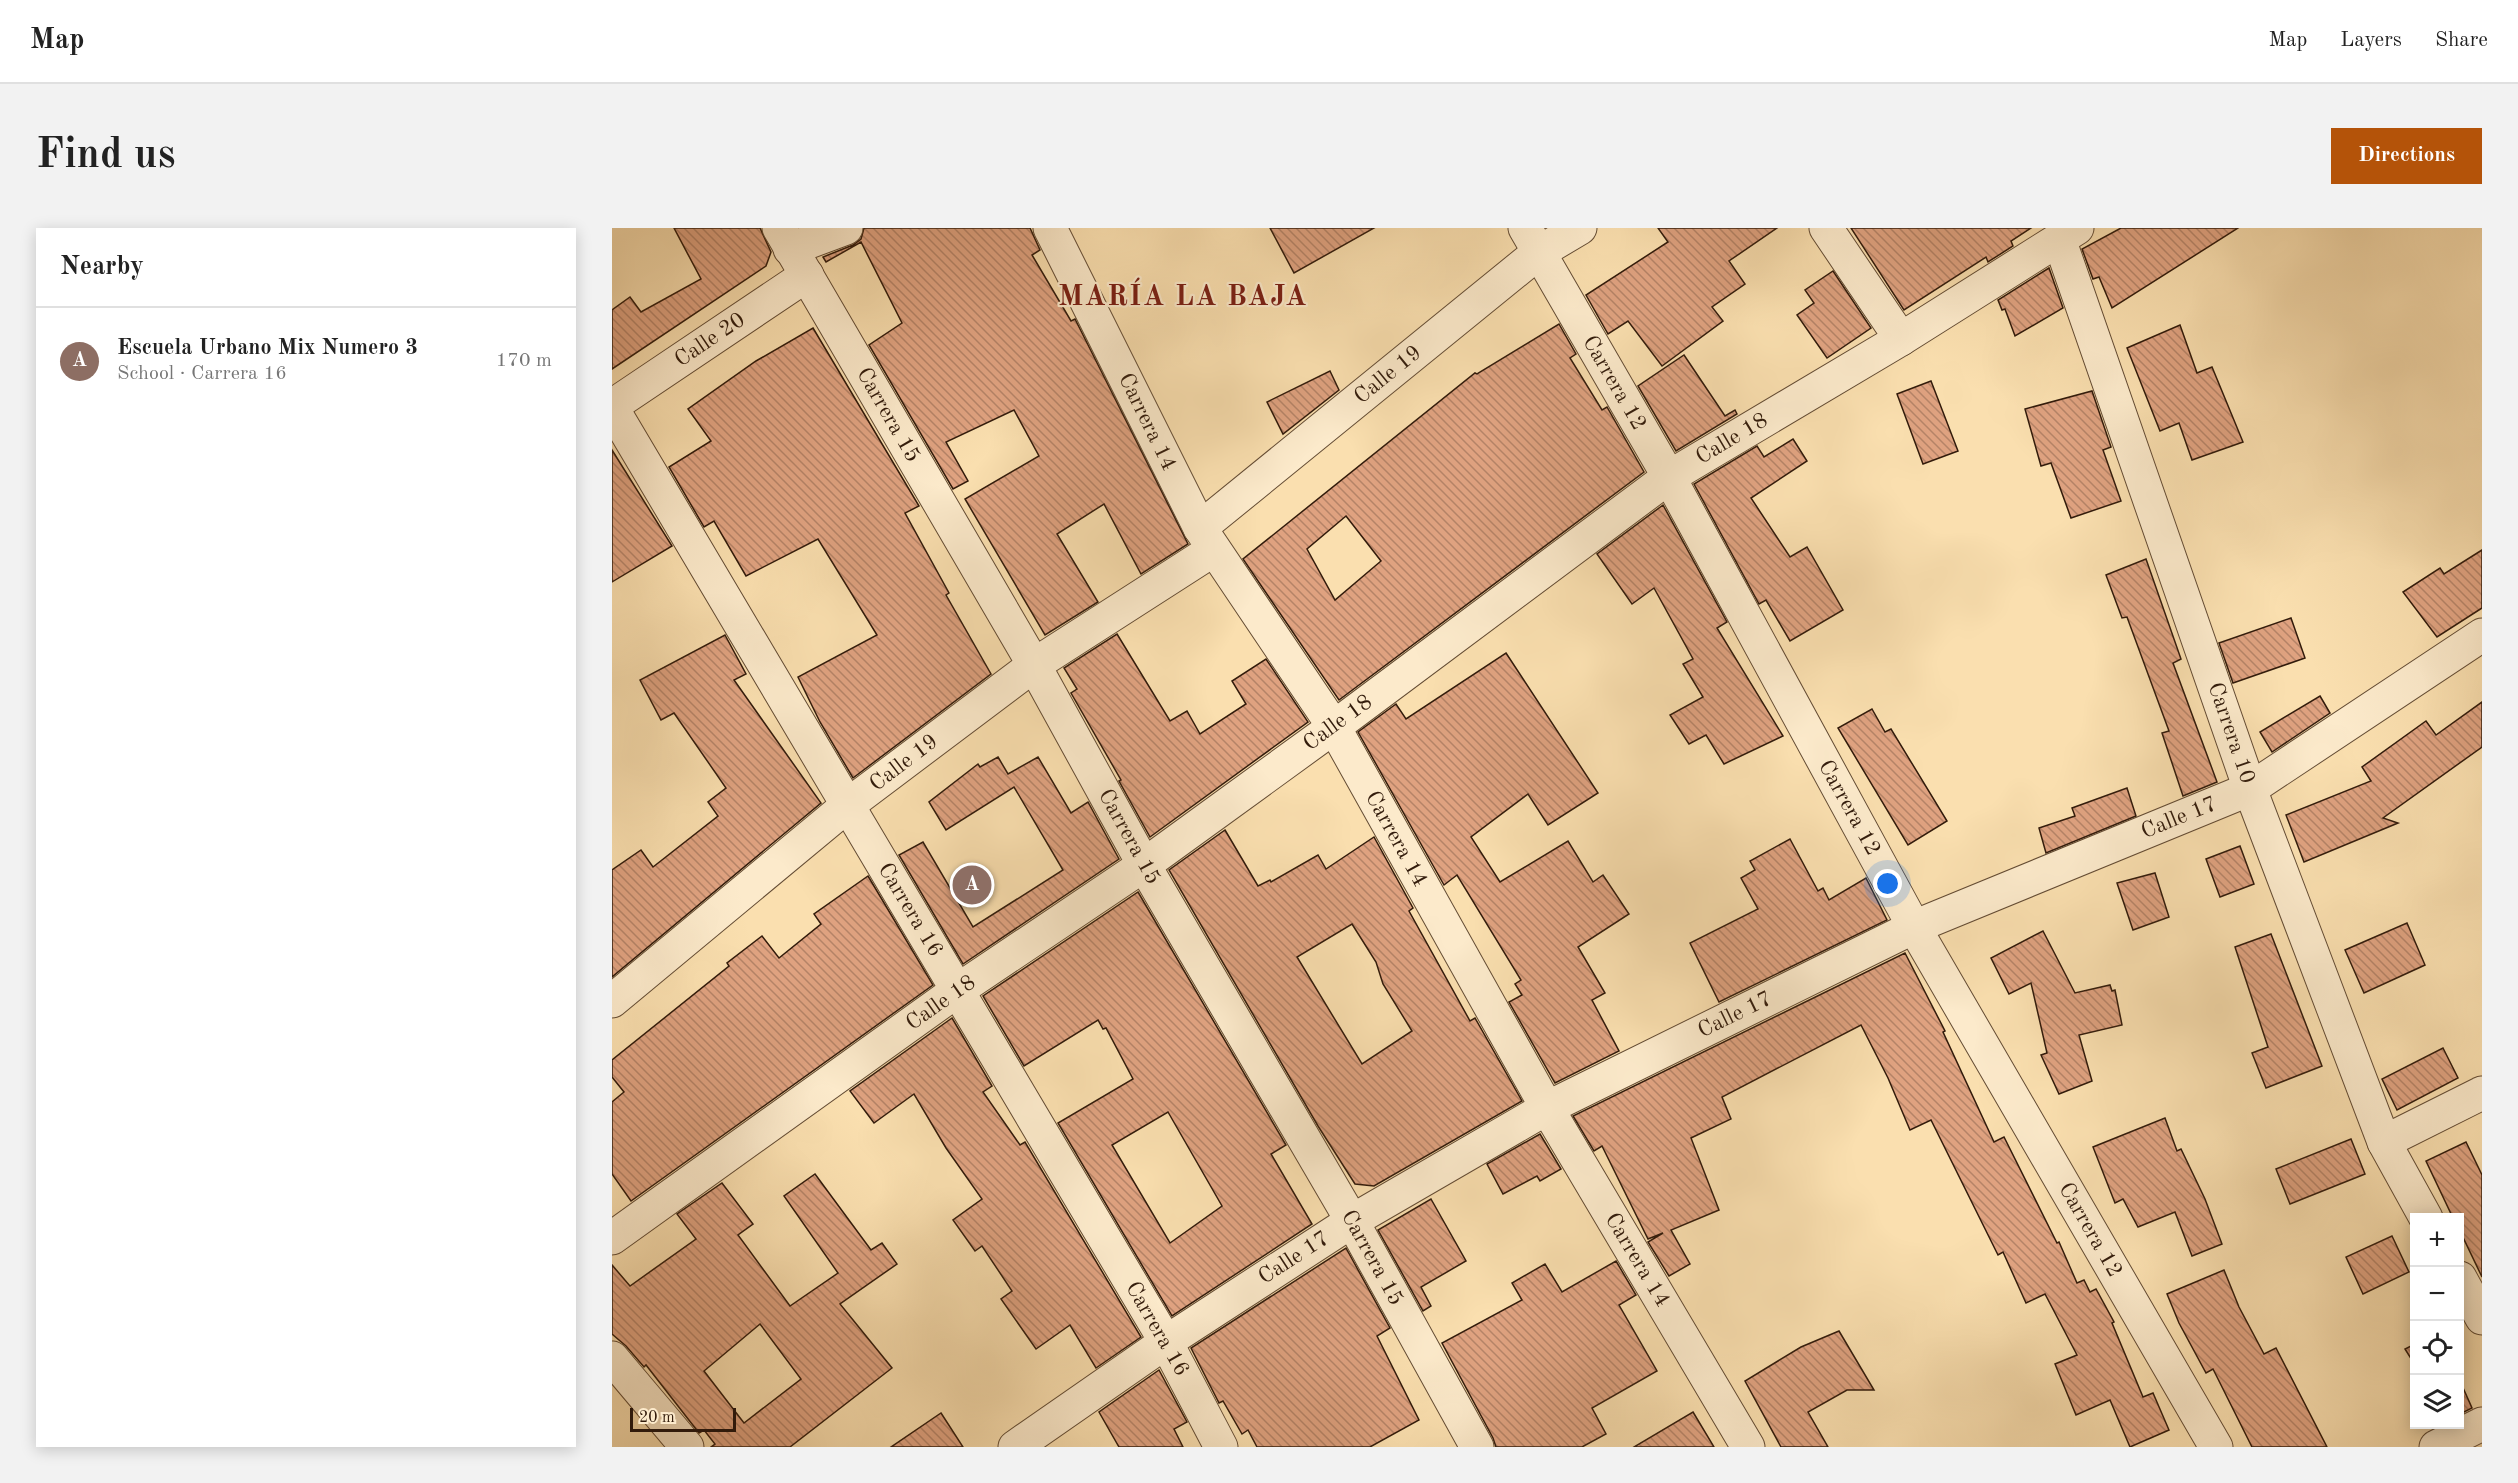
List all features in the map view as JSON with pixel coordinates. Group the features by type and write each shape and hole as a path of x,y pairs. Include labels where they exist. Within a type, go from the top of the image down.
{"street":[{"name":"Calle 20","path":"612,407 792,250 846,228"},
{"name":"Carrera 14","path":"1050,228 1206,539 1334,727 1547,1108 1748,1447"},
{"name":"Calle 19","path":"612,1001 848,805 1206,539 1531,240 1580,228"},
{"path":"1826,228 1901,339"},
{"name":"Calle 18","path":"612,1238 958,990 1144,865 1334,727 1669,477 1901,339 2068,234"},
{"name":"Carrera 10","path":"2068,234 2250,789 2384,1142 2423,1213"},
{"name":"Carrera 12","path":"1531,240 1669,477 1914,927 2216,1447"},
{"name":"Carrera 15","path":"792,250 1034,665 1144,865 1352,1221 1477,1447"},
{"name":"Carrera 16","path":"612,407 1166,1342 1221,1447"},
{"name":"Calle 17","path":"1015,1447 1166,1342 1352,1221 1547,1108 1914,927 2250,789 2482,635"},
{"path":"2384,1142 2482,1093"},
{"path":"2464,1285 2482,1318"},
{"path":"612,1358 687,1447"},
{"path":"2436,1447 2482,1424"}],"building":[{"path":"674,228 760,228 771,252 766,266 612,369 612,310 630,297 641,312 701,279"},
{"path":"864,228 1030,228 1040,250 1032,255 1071,321 1075,319 1188,544 1141,574 1104,504 1057,534 1098,602 1045,635 965,499 1039,456 1014,410 946,442 968,481 953,489 869,345 902,323 861,242 826,262 823,257 853,245 861,239"},
{"path":"1270,228 1374,228 1294,273"},
{"path":"1658,228 1777,228 1729,261 1745,284 1712,307 1723,321 1662,366 1628,321 1608,334 1586,295 1668,242"},
{"path":"1851,228 2031,228 2011,241 2013,246 1988,262 1986,257 1904,310"},
{"path":"2121,228 2238,228 2112,308 2099,277 2093,279 2082,249"},
{"path":"2049,268 2063,308 2015,336 2005,309 2002,310 1998,300"},
{"path":"1833,271 1871,328 1827,358 1797,315 1814,303 1805,290"},
{"path":"1559,324 1576,354 1570,358 1602,410 1607,407 1644,472 1339,700 1243,559 1475,373 1477,374","holes":["1346,516 1381,561 1335,600 1307,549"]},
{"path":"2180,325 2197,373 2212,367 2243,442 2192,460 2179,423 2160,431 2127,348"},
{"path":"813,328 919,506 905,513 949,593 946,595 991,674 853,778 820,722 798,677 877,635 818,539 746,576 714,521 704,527 669,467 711,441 688,409 756,361"},
{"path":"1684,355 1725,416 1735,410 1737,414 1676,451 1638,386"},
{"path":"1330,371 1339,390 1283,434 1267,402"},
{"path":"1931,381 1958,451 1923,464 1897,394"},
{"path":"2092,391 2111,447 2103,450 2121,501 2071,518 2051,463 2041,466 2025,409"},
{"path":"1793,439 1807,461 1751,498 1790,557 1807,547 1843,610 1790,641 1766,600 1759,604 1694,484 1757,446 1764,457"},
{"path":"612,450 672,546 612,582"},
{"path":"1663,505 1727,622 1717,628 1783,736 1724,764 1706,735 1689,744 1670,715 1703,697 1683,664 1693,659 1654,588 1632,604 1597,554"},
{"path":"2482,550 2482,608 2437,637 2403,592 2440,568 2444,574"},
{"path":"2146,559 2181,659 2173,663 2217,782 2183,796 2162,733 2169,731 2127,617 2122,618 2106,575"},
{"path":"2291,618 2305,658 2233,683 2219,643"},
{"path":"1117,634 1170,721 1187,711 1200,734 1246,704 1232,681 1266,659 1308,722 1150,837 1119,781 1121,780 1071,693 1077,689 1064,668"},
{"path":"725,635 746,674 734,680 821,803 612,977 612,870 641,850 653,867 718,816 708,802 726,788 674,713 661,720 640,680"},
{"path":"1506,653 1598,793 1548,825 1528,794 1471,837 1500,882 1568,841 1593,882 1603,875 1629,914 1578,947 1605,993 1592,1000 1619,1051 1555,1083 1509,1002 1522,995 1515,984 1521,980 1457,875 1444,885 1358,732 1396,704 1406,719"},
{"path":"2320,696 2330,713 2272,752 2260,732"},
{"path":"2482,702 2482,747 2383,818 2398,823 2304,862 2286,815 2371,781 2362,767 2426,721 2436,735"},
{"path":"1872,709 1885,732 1891,729 1947,821 1908,845 1838,728"},
{"path":"998,757 1008,774 1038,757 1071,813 1088,802 1119,859 963,964 899,855 923,842 973,927 1063,870 1014,787 946,830 929,802 978,764 980,767"},
{"path":"2127,788 2136,816 2046,853 2039,828 2075,816 2072,808"},
{"path":"1225,830 1258,886 1270,880 1271,882 1318,855 1326,869 1374,837 1413,908 1409,911 1470,1021 1475,1018 1522,1101 1374,1186 1355,1184 1318,1126 1169,870","holes":["1352,924 1376,962 1383,984 1412,1031 1362,1064 1297,957"]},
{"path":"1790,839 1818,891 1823,888 1829,900 1866,878 1887,920 1719,1002 1690,943 1758,909 1741,878 1755,870 1750,861"},
{"path":"2240,846 2254,884 2220,897 2206,859"},
{"path":"2155,873 2169,917 2133,930 2117,883"},
{"path":"868,876 933,985 631,1201 612,1174 612,1102 624,1092 612,1077 612,1060 729,966 727,963 762,936 779,958 821,924 814,914"},
{"path":"1138,892 1286,1145 1271,1154 1312,1224 1172,1316 1058,1123 1133,1079 1106,1028 1103,1029 1098,1020 1024,1066 983,996","holes":["1168,1112 1222,1206 1170,1243 1112,1145"]},
{"path":"2407,923 2425,965 2364,993 2345,950"},
{"path":"2043,931 2075,993 2110,985 2112,991 2115,990 2122,1025 2079,1035 2092,1081 2059,1094 2041,1055 2047,1053 2031,983 2009,994 1991,958"},
{"path":"2271,934 2322,1066 2266,1088 2252,1053 2268,1047 2235,947"},
{"path":"1905,953 1945,1031 1943,1032 1994,1142 2004,1137 2057,1243 2059,1242 2077,1283 2084,1280 2090,1292 2096,1289 2114,1322 2112,1323 2143,1397 2153,1393 2169,1430 2130,1447 2110,1400 2076,1415 2055,1364 2077,1355 2045,1294 2026,1303 2003,1252 1998,1255 1931,1120 1910,1130 1888,1078 1861,1025 1722,1097 1731,1119 1691,1138 1719,1210 1671,1230 1690,1264 1669,1276 1648,1242 1663,1233 1648,1239 1602,1146 1594,1151 1573,1116"},
{"path":"952,1018 992,1086 983,1092 1020,1145 1025,1142 1141,1337 1096,1368 1070,1325 1036,1349 1001,1299 1012,1291 982,1246 975,1251 953,1220 982,1199 946,1148 914,1094 874,1123 850,1091"},
{"path":"2443,1048 2458,1078 2397,1110 2382,1079"},
{"path":"2165,1118 2177,1151 2181,1149 2205,1199 2222,1244 2192,1256 2175,1212 2138,1227 2123,1199 2115,1203 2093,1147"},
{"path":"1540,1134 1561,1169 1540,1181 1537,1176 1503,1194 1487,1164"},
{"path":"2351,1139 2365,1174 2290,1204 2276,1169"},
{"path":"2466,1142 2482,1175 2482,1277 2464,1239 2464,1213 2451,1213 2426,1161"},
{"path":"815,1174 871,1250 882,1243 897,1264 840,1304 892,1368 790,1447 711,1447 715,1444 704,1430 699,1433 646,1365 644,1367 612,1334 612,1265 630,1286 696,1239 677,1214 722,1183 753,1224 738,1235 790,1306 838,1273 784,1196","holes":["760,1324 801,1379 744,1423 704,1371"]},
{"path":"1431,1199 1466,1261 1421,1287 1431,1306 1423,1311 1378,1230"},
{"path":"2392,1236 2409,1272 2363,1294 2346,1257"},
{"path":"1346,1248 1390,1328 1377,1336 1419,1420 1370,1447 1257,1447 1248,1430 1242,1434 1223,1401 1219,1403 1191,1348"},
{"path":"1616,1261 1636,1295 1619,1305 1657,1371 1592,1408 1606,1434 1582,1447 1496,1447 1442,1343 1522,1300 1512,1283 1545,1264 1562,1292"},
{"path":"2224,1270 2239,1307 2264,1354 2276,1348 2327,1447 2252,1447 2213,1369 2206,1373 2179,1323 2167,1294"},
{"path":"1839,1331 1874,1390 1847,1390 1808,1412 1828,1447 1781,1447 1745,1381 1801,1347"},
{"path":"2410,1346 2410,1357 2405,1349"},
{"path":"1159,1370 1187,1422 1174,1429 1183,1447 1119,1447 1099,1412"},
{"path":"2464,1390 2472,1408 2464,1412"},
{"path":"1693,1412 1714,1447 1634,1447"},
{"path":"941,1413 963,1447 891,1447"}],"place":[{"name":"Escuela Urbano Mix Numero 3","path":"972,885"}],"district":[{"name":"MARÍA LA BAJA","path":"1183,298"}]}
